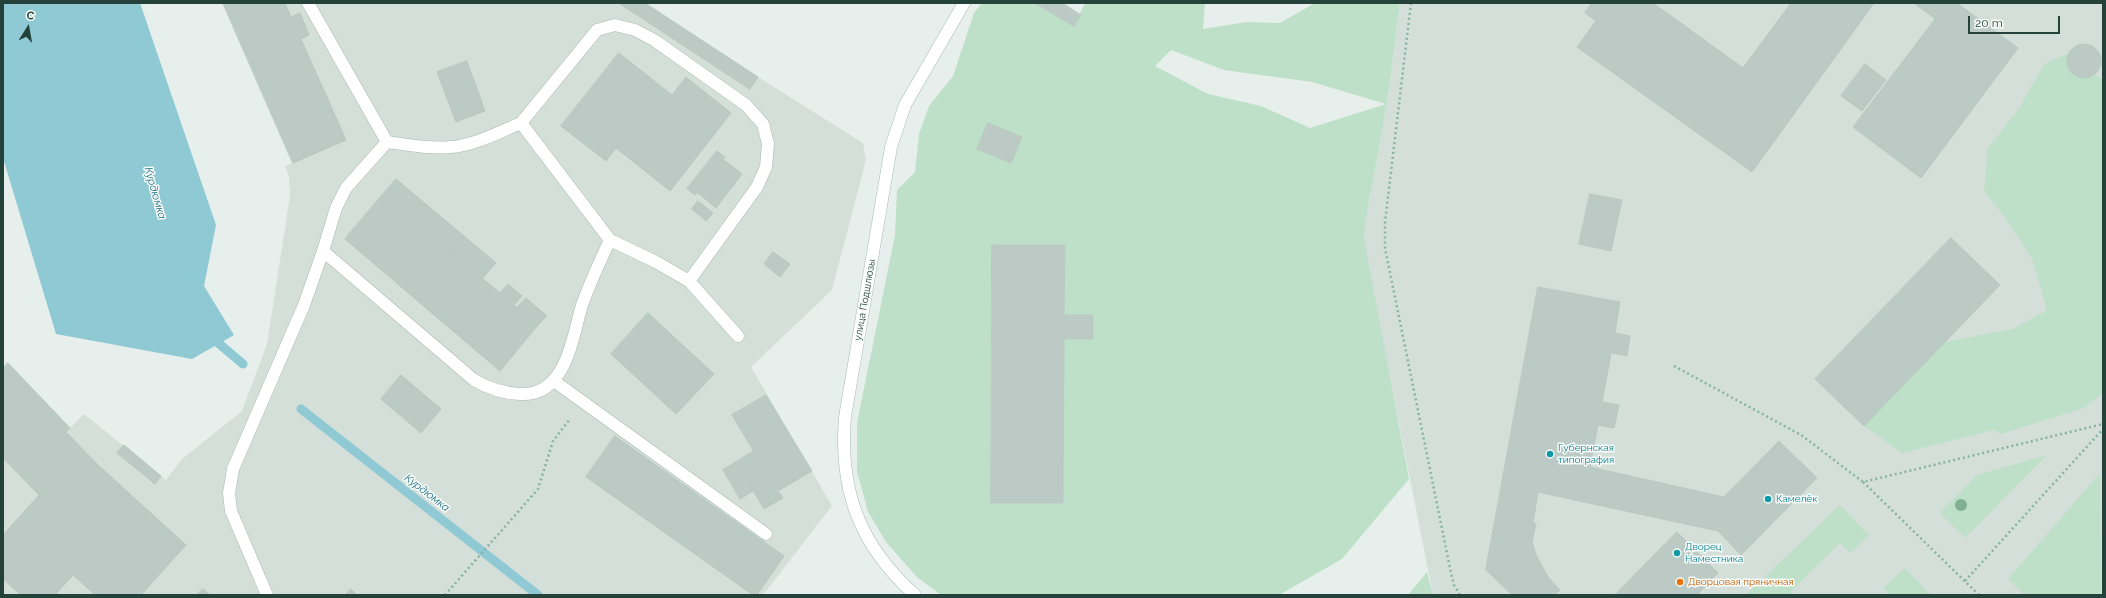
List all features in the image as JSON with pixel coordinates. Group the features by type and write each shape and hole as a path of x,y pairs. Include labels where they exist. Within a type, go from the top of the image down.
{"street":[{"path":"308,3 386,142"},
{"name":"улица Подшлюзы","path":"915,595 883,564 860,524 845,469 843,442 845,417 891,147 905,105 964,3"},
{"path":"386,142 433,148 452,147 472,143 522,123 597,30 615,25 635,30 654,40 746,105 763,124 768,144 766,167 757,187 689,281"},
{"path":"522,123 610,240 656,262 689,281 738,336"},
{"path":"267,595 231,511 229,493 233,469 304,306 336,208 346,188 386,142"},
{"path":"323,251 474,380 491,390 524,395 541,392 554,381 564,365 584,300 610,240"},
{"path":"554,381 766,534"}],"path":[{"path":"1411,3 1385,222 1385,248 1451,573 1454,585 1460,595"},
{"path":"1674,366 1802,435 1863,482 1979,595"},
{"path":"445,595 538,489 553,441 584,402"},
{"path":"1863,482 2103,424"},
{"path":"1965,582 2103,429"}],"shaded area":[{"path":"223,3 645,3 758,77 863,143 866,160 832,290 751,367 832,506 763,595 3,595 3,368 8,363 70,428 84,414 166,480 182,459 242,411 267,344 290,196 289,176 285,166 293,163"},
{"path":"1400,3 2103,3 2103,595 1433,595 1366,256 1364,238 1366,218 1387,104"}],"green space":[{"path":"982,3 1035,3 1074,26 1085,3 1205,3 1203,29 1246,22 1280,23 1315,3 1400,3 1387,104 1366,218 1364,238 1409,479 1342,559 1279,595 941,595 917,577 886,542 868,512 857,471 857,423 895,235 897,190 915,172 919,134 929,106 953,76 974,13","holes":["1171,50 1224,70 1312,82 1386,104 1310,128 1261,106 1208,94 1155,66","1022,137 1011,163 978,149","992,245 1065,245 1064,315 1093,315 1093,339 1064,339 1063,503 991,503"]},
{"path":"2068,54 2068,68 2074,74 2080,77 2087,77 2094,74 2103,80 2103,393 2084,408 2001,434 1994,430 1902,453 1864,426 1944,342 2013,329 2047,310 2032,259 2006,219 1984,191 1988,148 2020,107 2044,64"},
{"path":"2047,455 1965,538 1940,513 1977,475"},
{"path":"2100,473 2101,595 2024,595 2008,579"},
{"path":"1840,505 1869,535 1850,553 1840,543 1791,591 1794,595 1746,595"},
{"path":"1905,568 1931,595 1890,595 1884,588"},
{"path":"1427,572 1433,595 1408,595"}],"water":[{"path":"3,3 140,3 216,225 204,286 234,335 192,359 56,334 3,158"}],"building":[{"path":"223,3 285,3 291,17 300,13 309,35 301,39 346,140 293,163"},
{"path":"619,3 645,3 758,77 750,89"},
{"path":"1035,3 1062,3 1081,15 1074,26"},
{"path":"1592,3 1653,3 1743,68 1791,3 1874,3 1752,172 1577,47 1596,21 1585,13"},
{"path":"1914,3 1957,3 2018,48 1921,178 1853,127 1935,19"},
{"path":"2081,44 2087,44 2096,49 2100,55 2100,67 2096,73 2087,78 2081,78 2072,73 2067,64 2067,58 2072,49"},
{"path":"619,53 672,95 686,77 731,113 670,191 616,148 606,161 561,126"},
{"path":"467,61 485,111 456,122 437,72"},
{"path":"1865,64 1886,80 1862,111 1841,96"},
{"path":"988,123 1022,137 1011,163 977,149"},
{"path":"717,151 725,157 695,195 687,189"},
{"path":"724,160 742,174 716,208 698,193"},
{"path":"396,179 464,236 413,297 345,239"},
{"path":"1590,194 1622,200 1611,251 1579,244"},
{"path":"698,201 713,213 706,221 692,209"},
{"path":"464,236 496,263 482,279 451,252"},
{"path":"1951,238 2000,285 1864,426 1815,379"},
{"path":"992,245 1065,245 1064,315 1093,315 1093,339 1064,339 1063,503 991,503"},
{"path":"451,252 500,293 508,284 522,296 514,305 538,325 500,371 413,297"},
{"path":"773,252 790,264 780,277 764,264"},
{"name":"Губернская типография","path":"1538,287 1620,302 1615,333 1630,336 1627,356 1611,353 1602,402 1619,405 1614,428 1598,425 1590,467 1724,497 1779,441 1817,478 1741,555 1718,531 1538,492 1533,523 1536,524 1532,542 1536,555 1548,577 1560,590 1555,595 1512,595 1486,570"},
{"path":"526,298 547,316 538,325 517,308"},
{"path":"648,313 714,374 676,414 611,354"},
{"path":"8,363 70,428 66,432 97,464 67,498 50,483 39,495 3,458 3,368"},
{"path":"401,375 441,409 421,433 381,399"},
{"path":"766,395 812,471 778,491 783,498 764,509 747,480 765,470 732,415"},
{"path":"615,436 784,556 757,595 753,595 586,477"},
{"path":"124,445 161,476 155,484 117,453"},
{"path":"754,451 765,470 747,480 753,491 740,499 723,470"},
{"path":"97,464 186,545 141,595 95,595 73,575 55,595 21,595 3,579 3,535 50,483 67,498"},
{"name":"Дворец Наместника","path":"1677,532 1718,573 1697,595 1615,595"},
{"path":"203,589 210,595 197,595"},
{"path":"351,589 357,595 345,595"}],"waterway":[{"name":"Курдюмка","path":"210,336 243,364"},
{"name":"Курдюмка","path":"301,409 538,595"}],"place":[{"name":"Губернская типография","path":"1550,454"},
{"name":"Камелёк","path":"1768,499"},
{"name":"Дворец Наместника","path":"1677,553"},
{"name":"Дворцовая пряничная","path":"1680,582"}]}
